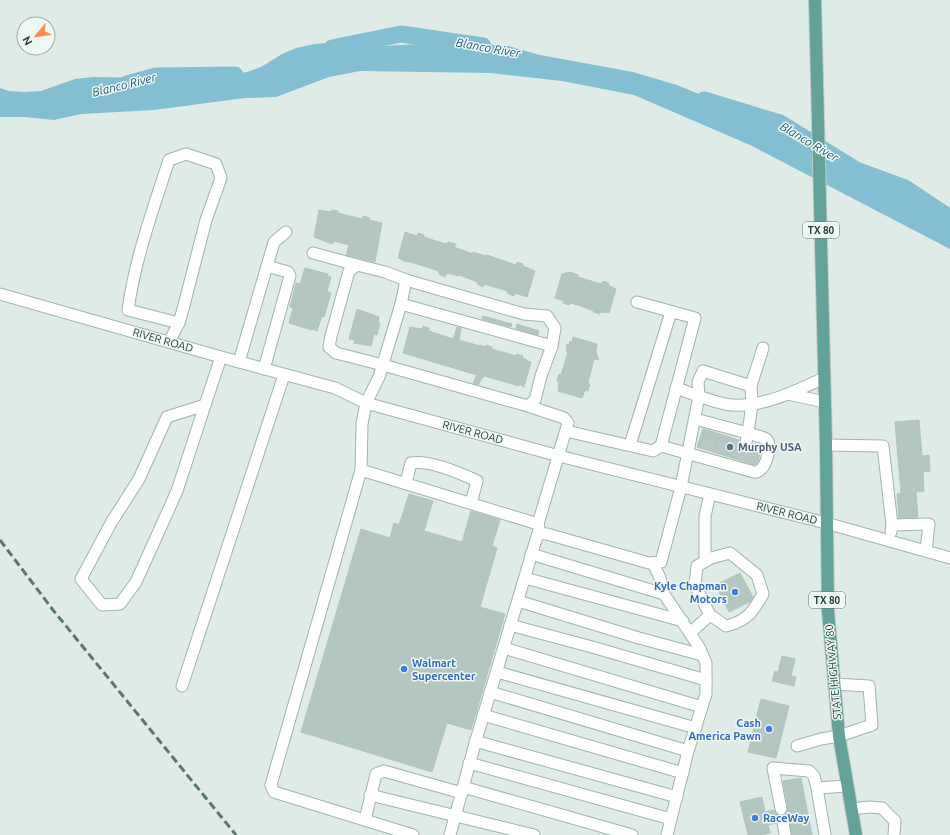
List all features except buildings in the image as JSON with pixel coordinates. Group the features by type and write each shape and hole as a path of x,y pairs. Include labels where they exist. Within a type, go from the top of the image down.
{"main road":[{"name":"STATE HIGHWAY 80","path":"815,0 826,445 828,611 840,736 850,809 856,835"}],"street":[{"path":"169,342 179,323 206,220 221,178 216,164 186,154 168,160 131,288 128,310 179,323"},
{"path":"239,362 274,242 286,232"},
{"path":"313,253 386,272 406,280 524,314 547,316 555,328 552,346 541,376 535,400 528,406"},
{"path":"357,265 349,271 329,347 336,352 528,406 564,418 568,423 532,554 483,715 450,835"},
{"path":"264,369 290,276 288,272 267,266"},
{"path":"406,280 401,304 383,365 379,377 366,403 362,424 361,470 271,785 274,792 414,835"},
{"name":"RIVER ROAD","path":"0,294 221,358 335,388 366,403 559,456 826,523 950,558"},
{"path":"566,431 653,451 661,446 695,318 637,302"},
{"path":"401,304 552,346"},
{"path":"630,445 671,312"},
{"path":"752,439 752,386 763,348"},
{"path":"205,406 167,417 139,479 111,523 81,579 102,605 120,604 136,582 176,490 205,406 221,358"},
{"path":"361,470 471,504 539,529 547,534 649,563 661,562 681,486 700,396 698,382 703,371 752,386"},
{"path":"182,686 284,375"},
{"path":"676,388 732,405 752,404 788,394 824,378"},
{"path":"788,394 824,402"},
{"path":"661,446 687,453 705,454 744,465 754,472 760,471 764,467 770,448 770,443 766,439 752,439 713,428 695,419"},
{"path":"826,445 882,446 892,525 890,541"},
{"path":"406,483 411,463 419,462 460,473 477,481 471,504"},
{"path":"706,561 705,516 710,494"},
{"path":"892,525 929,524 926,551"},
{"path":"730,553 757,575 763,594 754,611 737,623 726,626 710,615 695,585 697,566 711,558 730,553"},
{"path":"532,554 664,594"},
{"path":"654,563 664,594 699,647 706,663 706,694 688,751 667,835"},
{"path":"524,578 683,621"},
{"path":"518,601 639,638 702,655"},
{"path":"690,633 710,615"},
{"path":"510,626 706,680"},
{"path":"504,648 702,707"},
{"path":"497,672 696,728"},
{"path":"797,746 821,739 840,736 872,725 869,686 834,684"},
{"path":"490,692 688,751"},
{"path":"483,715 683,773"},
{"path":"476,741 677,797"},
{"path":"470,763 671,819"},
{"path":"781,809 773,768 809,770 814,776 817,788 825,835"},
{"path":"365,820 376,774 384,772 462,790 632,835"},
{"path":"817,788 847,786"},
{"path":"370,795 534,835"},
{"path":"850,809 869,807 882,808 895,822 894,835"},
{"path":"783,822 785,835"}],"water":[{"path":"344,42 382,46 467,43 508,46 540,55 633,72 677,85 718,102 874,180 909,195 950,217 950,249 750,145 634,95 562,81 490,73 360,71 329,77 276,97 245,98 154,110 81,114 54,120 24,117 0,117 0,88 9,91 41,91 75,79 93,77 163,78 235,74 261,67 282,54 296,48 314,44"}],"waterway":[{"name":"Blanco River","path":"332,48 401,34 483,46"},
{"name":"Blanco River","path":"127,84 156,76 235,75"},
{"name":"Blanco River","path":"704,100 780,123 856,170 905,188 950,218"}],"tunnel":[{"path":"706,450 712,431"},
{"path":"720,454 725,435"},
{"path":"740,460 746,442"},
{"path":"751,463 756,445"}],"railway":[{"path":"0,540 53,610 236,835"}],"place":[{"name":"Murphy USA","path":"730,447"},
{"name":"Kyle Chapman Motors","path":"735,592"},
{"name":"Walmart Supercenter","path":"404,669"},
{"name":"Cash America Pawn","path":"769,729"},
{"name":"RaceWay","path":"755,818"}]}
